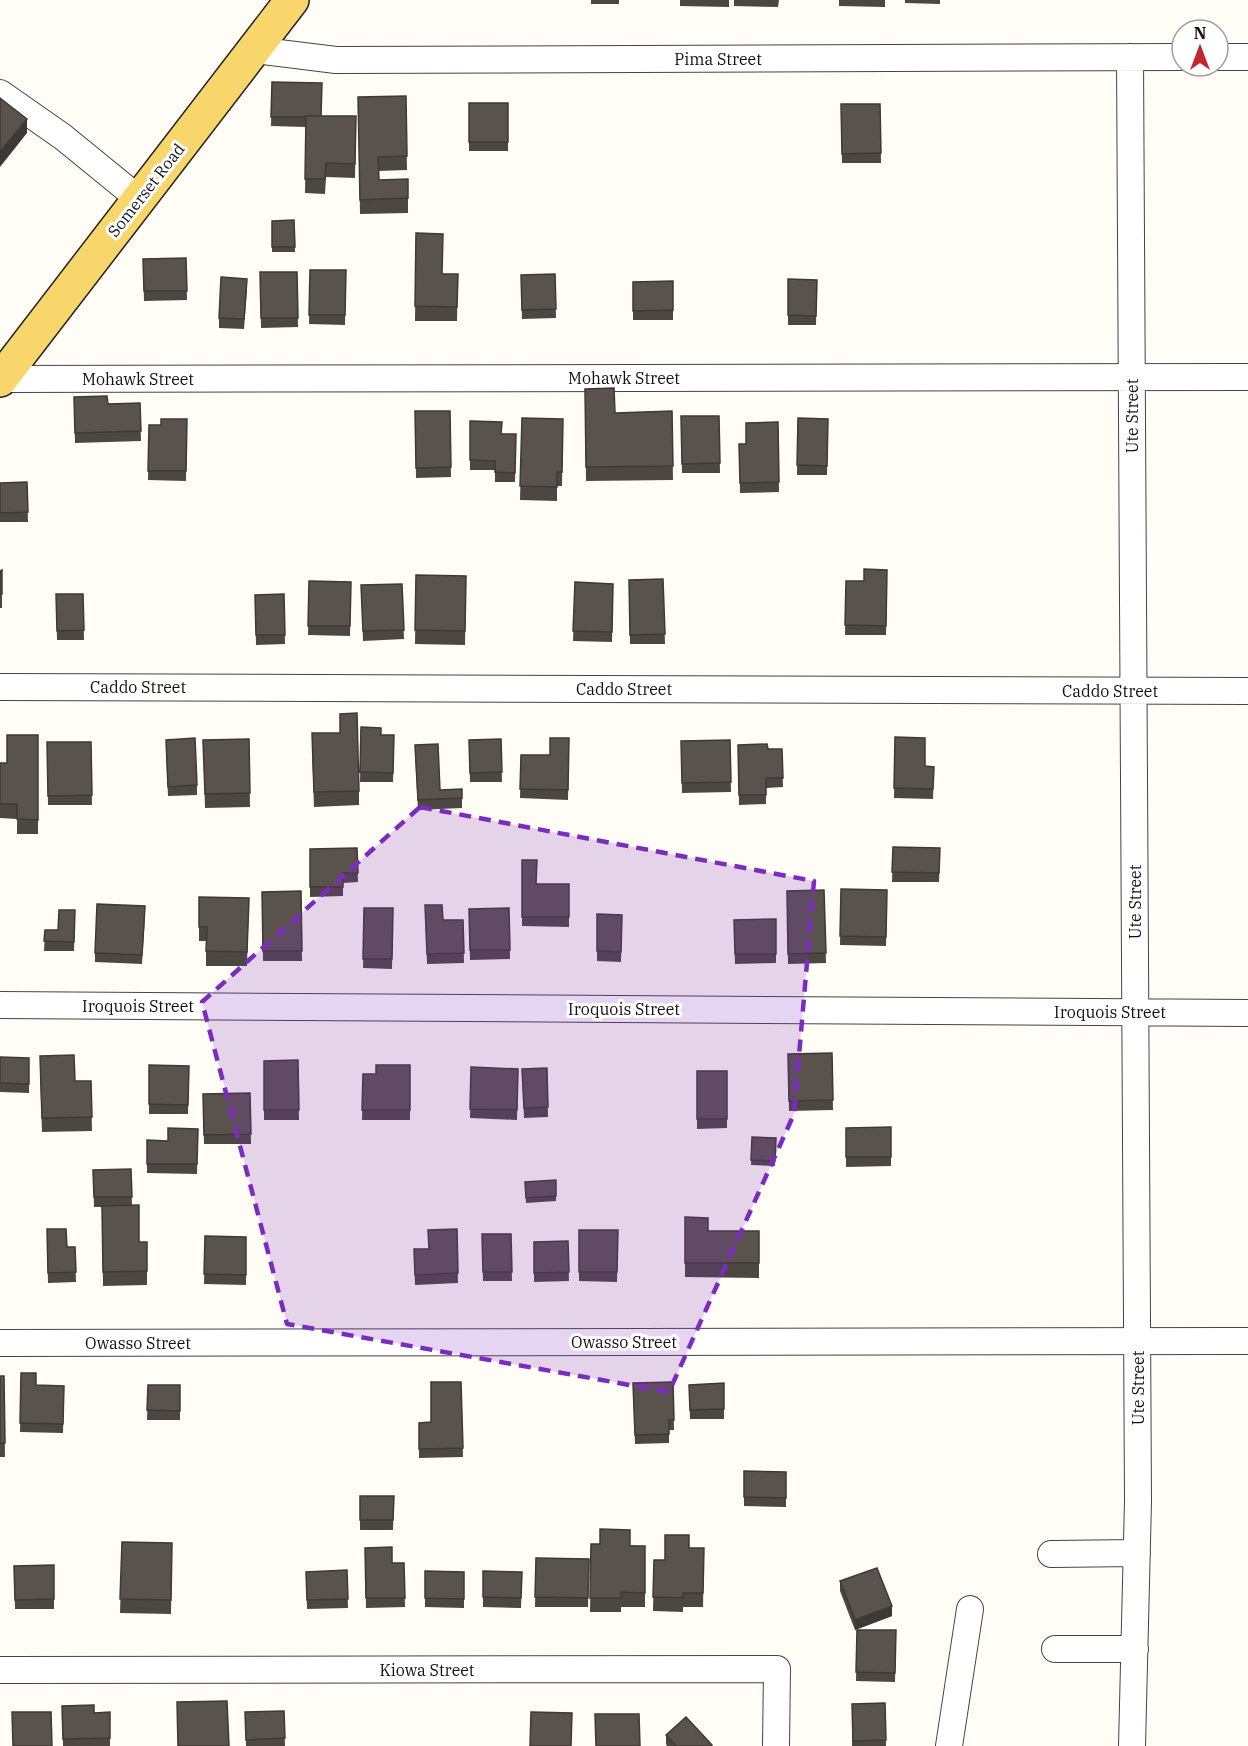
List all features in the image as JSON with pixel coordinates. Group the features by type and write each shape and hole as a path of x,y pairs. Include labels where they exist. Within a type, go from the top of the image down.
{"main road":[{"name":"Somerset Road","path":"0,380 292,0"}],"street":[{"name":"Pima Street","path":"254,50 336,60 1170,57"},
{"name":"Ute Street","path":"1130,57 1138,1341 1137,1553 1132,1746"},
{"path":"1230,57 1248,57"},
{"path":"0,93 63,137 139,199"},
{"name":"Mohawk Street","path":"0,380 1248,377"},
{"name":"Caddo Street","path":"0,687 1248,691"},
{"name":"Iroquois Street","path":"0,1005 1248,1013"},
{"name":"Owasso Street","path":"0,1344 1248,1341"},
{"path":"1051,1554 1137,1553"},
{"path":"948,1746 970,1609"},
{"path":"1055,1649 1135,1649"},
{"name":"Kiowa Street","path":"0,1670 777,1669 776,1746"}],"highlighted area":[{"path":"420,807 814,881 794,1114 669,1392 287,1324 202,1002"}],"building":[{"path":"272,82 322,83 321,116 271,117"},
{"path":"406,96 407,156 378,157 379,180 408,179 408,198 360,200 358,97"},
{"path":"0,98 27,119 0,152"},
{"path":"469,103 508,103 508,142 469,142"},
{"path":"841,104 880,104 881,153 842,154"},
{"path":"306,116 356,116 355,164 326,163 325,179 305,179"},
{"path":"294,220 295,247 272,247 272,221"},
{"path":"416,233 443,234 442,274 458,274 457,307 415,306"},
{"path":"186,258 187,291 144,291 143,259"},
{"path":"310,270 346,270 345,315 309,315"},
{"path":"260,272 297,272 298,318 261,318"},
{"path":"555,274 556,309 522,310 521,275"},
{"path":"221,277 247,279 244,319 219,318"},
{"path":"788,279 817,280 816,316 788,315"},
{"path":"673,281 673,310 633,311 633,282"},
{"path":"614,388 615,413 672,411 673,466 586,467 585,389"},
{"path":"107,396 108,404 140,403 141,431 75,433 74,397"},
{"path":"415,411 450,411 451,467 416,468"},
{"path":"681,416 719,416 720,463 682,464"},
{"path":"522,418 563,419 562,472 557,472 557,487 520,486"},
{"path":"798,418 828,419 827,466 797,465"},
{"path":"161,419 187,419 186,471 148,471 149,425 161,425"},
{"path":"470,421 502,422 501,434 516,434 515,473 495,472 495,461 470,460"},
{"path":"778,422 779,482 740,483 739,444 746,444 746,423"},
{"path":"27,482 28,512 0,513 0,483"},
{"path":"864,569 887,570 886,626 845,625 846,581 864,581"},
{"path":"2,570 2,594 0,594 0,571"},
{"path":"416,575 466,576 465,631 415,630"},
{"path":"663,579 665,634 630,635 629,580"},
{"path":"309,581 351,582 350,626 308,626"},
{"path":"575,582 613,584 612,632 573,631"},
{"path":"402,584 404,630 363,631 361,585"},
{"path":"56,594 83,594 84,630 57,631"},
{"path":"284,594 285,635 256,635 255,595"},
{"path":"357,713 359,791 314,792 312,733 340,733 340,714"},
{"path":"361,727 381,728 381,735 394,735 393,773 360,772"},
{"path":"7,735 38,735 38,820 17,819 17,804 0,804 0,763 7,763"},
{"path":"895,737 925,738 925,766 934,767 933,789 894,788"},
{"path":"195,738 197,785 168,787 166,740"},
{"path":"550,738 569,738 568,790 520,789 521,755 550,755"},
{"path":"249,739 250,793 205,794 203,740"},
{"path":"501,739 502,772 470,773 469,740"},
{"path":"730,740 731,782 682,783 681,741"},
{"path":"47,742 91,742 92,795 48,796"},
{"path":"438,744 440,790 462,789 462,798 418,800 415,745"},
{"path":"767,744 768,749 782,749 783,778 766,778 766,795 739,795 738,745"},
{"path":"893,847 940,848 939,873 892,872"},
{"path":"357,848 358,873 343,873 343,887 310,887 310,849"},
{"path":"522,860 537,860 536,884 569,884 569,917 522,917"},
{"path":"841,889 887,890 886,937 840,936"},
{"path":"824,890 826,953 788,954 787,891"},
{"path":"301,891 302,951 263,951 262,892"},
{"path":"199,897 249,898 247,952 206,951 207,927 199,927"},
{"path":"97,904 145,906 142,955 95,953"},
{"path":"425,905 442,905 443,920 463,920 464,953 427,954"},
{"path":"364,908 393,908 392,959 363,959"},
{"path":"509,908 510,950 470,950 469,909"},
{"path":"59,910 75,910 74,942 44,941 45,930 58,930"},
{"path":"597,914 622,915 621,952 597,951"},
{"path":"776,919 776,954 735,954 734,920"},
{"path":"832,1053 833,1100 789,1101 788,1054"},
{"path":"74,1055 75,1081 91,1081 92,1117 42,1118 40,1056"},
{"path":"0,1057 29,1058 29,1084 0,1083"},
{"path":"298,1060 299,1110 264,1110 264,1061"},
{"path":"149,1065 189,1066 188,1105 149,1104"},
{"path":"376,1065 410,1065 410,1110 362,1110 363,1074 376,1074"},
{"path":"471,1067 518,1069 517,1110 470,1109"},
{"path":"547,1068 548,1107 524,1108 522,1069"},
{"path":"697,1071 727,1071 727,1119 697,1119"},
{"path":"250,1093 251,1134 204,1135 203,1094"},
{"path":"891,1127 891,1157 846,1157 846,1128"},
{"path":"168,1128 198,1129 197,1164 147,1164 147,1140 168,1141"},
{"path":"752,1137 776,1138 775,1161 751,1160"},
{"path":"131,1169 132,1197 94,1197 93,1170"},
{"path":"556,1180 556,1196 526,1198 525,1182"},
{"path":"139,1205 139,1242 147,1242 147,1271 103,1272 102,1206"},
{"path":"685,1217 708,1218 708,1231 759,1231 759,1263 685,1263"},
{"path":"47,1229 66,1229 67,1247 75,1247 76,1272 48,1273"},
{"path":"457,1229 458,1273 415,1275 414,1249 429,1249 428,1230"},
{"path":"579,1230 618,1230 617,1272 579,1272"},
{"path":"482,1234 511,1234 512,1272 483,1272"},
{"path":"205,1236 246,1237 246,1275 204,1274"},
{"path":"568,1241 569,1272 534,1273 534,1242"},
{"path":"21,1373 36,1373 36,1385 64,1386 63,1424 20,1423"},
{"path":"0,1376 4,1376 5,1443 0,1443"},
{"path":"431,1382 461,1382 463,1448 419,1449 419,1423 431,1422"},
{"path":"673,1382 674,1420 669,1420 669,1434 635,1435 633,1383"},
{"path":"724,1383 724,1409 690,1410 689,1385"},
{"path":"148,1385 180,1385 180,1411 147,1410"},
{"path":"744,1471 786,1472 786,1498 744,1497"},
{"path":"360,1496 394,1496 393,1520 360,1520"},
{"path":"600,1529 630,1530 630,1546 645,1546 645,1593 621,1592 621,1598 590,1598 591,1544 600,1544"},
{"path":"665,1535 689,1535 689,1548 704,1548 703,1593 683,1593 683,1598 653,1597 654,1560 665,1560"},
{"path":"122,1542 172,1543 171,1600 120,1599"},
{"path":"392,1547 392,1563 404,1563 405,1598 366,1598 365,1548"},
{"path":"536,1558 589,1559 588,1598 535,1597"},
{"path":"54,1565 54,1599 15,1600 14,1566"},
{"path":"877,1568 892,1606 855,1620 840,1581"},
{"path":"347,1570 348,1599 307,1600 306,1572"},
{"path":"425,1571 464,1572 464,1599 425,1598"},
{"path":"483,1571 522,1572 521,1598 483,1597"},
{"path":"857,1630 896,1630 895,1673 856,1672"},
{"path":"227,1701 229,1746 178,1746 177,1702"},
{"path":"885,1703 886,1740 853,1741 852,1704"},
{"path":"94,1705 94,1713 110,1712 110,1738 63,1739 62,1706"},
{"path":"284,1711 285,1738 246,1740 245,1712"},
{"path":"12,1712 51,1712 52,1746 13,1746"},
{"path":"531,1712 572,1713 571,1746 530,1746"},
{"path":"595,1714 639,1714 640,1746 596,1746"},
{"path":"686,1717 711,1746 676,1746 666,1735"}]}
